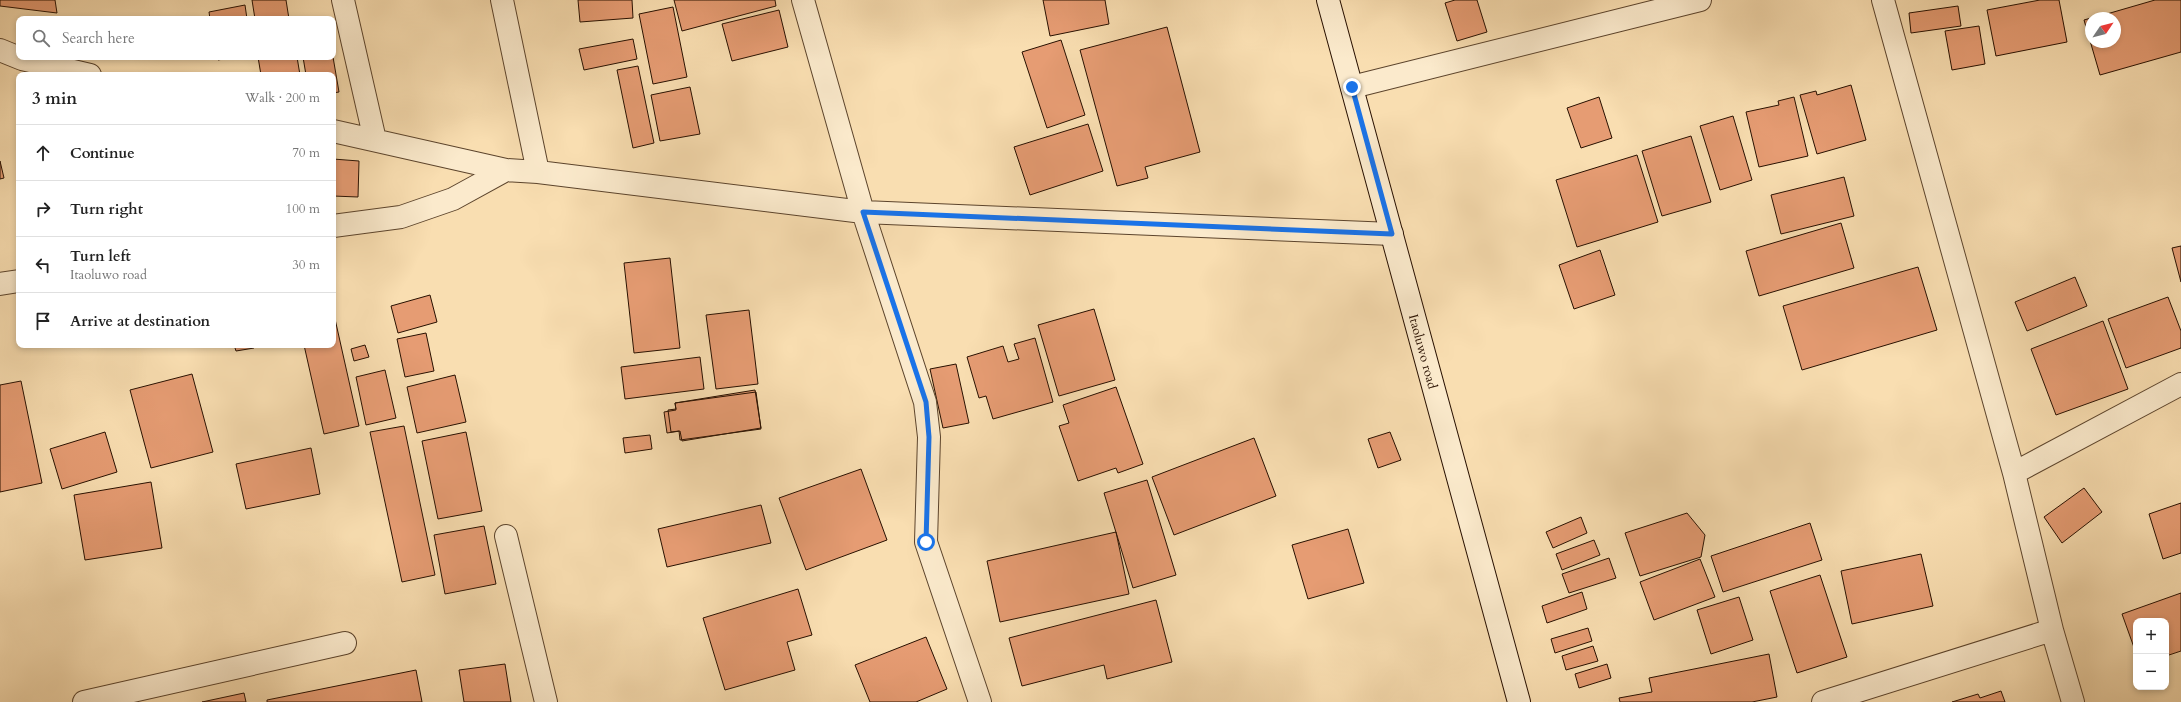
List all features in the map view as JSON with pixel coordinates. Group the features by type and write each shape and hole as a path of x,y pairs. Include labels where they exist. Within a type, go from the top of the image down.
{"street":[{"path":"343,0 375,140"},
{"path":"502,0 538,172"},
{"path":"802,0 863,212 926,402 929,437 926,542 980,702"},
{"name":"Itaoluwo road","path":"1328,0 1519,702"},
{"path":"1352,87 1700,0"},
{"path":"1883,0 2014,473 2052,630 2073,702"},
{"path":"0,50 16,57"},
{"path":"26,60 77,72"},
{"path":"336,132 506,170 538,172 863,212 1392,234"},
{"path":"336,226 401,217 454,199 506,170"},
{"path":"0,284 16,281"},
{"path":"2014,473 2181,384"},
{"path":"506,536 546,702"},
{"path":"1823,702 2052,630"},
{"path":"84,702 345,643"}],"building":[{"path":"0,0 55,0 57,13 0,6"},
{"path":"252,0 286,0 289,16 255,16"},
{"path":"578,0 632,0 633,18 580,22"},
{"path":"674,0 775,0 776,6 682,31"},
{"path":"1043,0 1105,0 1109,24 1050,36"},
{"path":"1455,0 1477,0 1487,32 1457,41 1445,3"},
{"path":"2040,0 2059,0 2067,42 1996,56 1987,10"},
{"path":"2155,0 2181,0 2181,52 2100,75 2092,48 2121,48 2121,12 2114,12"},
{"path":"245,5 247,16 210,16 209,12"},
{"path":"1958,6 1961,26 1911,33 1909,13"},
{"path":"673,7 687,77 653,84 639,14"},
{"path":"779,10 788,47 732,61 722,24"},
{"path":"1979,26 1985,64 1952,70 1945,31"},
{"path":"1167,27 1200,152 1145,167 1148,178 1117,186 1080,50"},
{"path":"633,39 637,59 584,70 579,49"},
{"path":"1061,40 1085,115 1047,128 1022,52"},
{"path":"258,60 298,60 300,72 260,72"},
{"path":"304,60 334,60 336,72 306,72"},
{"path":"638,66 654,143 633,148 617,70"},
{"path":"336,74 339,92 336,92"},
{"path":"1851,85 1866,140 1817,154 1800,95 1816,91 1817,95"},
{"path":"690,87 700,134 660,141 651,95"},
{"path":"1599,97 1612,138 1581,148 1567,108"},
{"path":"1794,97 1808,156 1759,167 1746,112 1779,105 1778,101"},
{"path":"1733,116 1752,180 1720,190 1700,126"},
{"path":"1088,124 1103,171 1030,195 1014,147"},
{"path":"1691,136 1711,202 1662,216 1642,151"},
{"path":"1637,155 1658,222 1577,247 1556,180"},
{"path":"336,159 359,161 358,197 336,196"},
{"path":"0,161 4,178 0,179"},
{"path":"1844,177 1854,216 1781,234 1771,195"},
{"path":"1841,223 1854,268 1759,296 1746,251"},
{"path":"2181,246 2181,282 2172,248"},
{"path":"1600,250 1615,295 1574,309 1559,265"},
{"path":"670,258 680,348 634,353 624,263"},
{"path":"1918,267 1937,330 1802,370 1783,306"},
{"path":"2075,277 2087,306 2027,331 2015,302"},
{"path":"430,295 437,322 398,333 391,306"},
{"path":"2168,297 2181,331 2181,348 2126,368 2108,319"},
{"path":"1094,309 1115,380 1059,396 1038,325"},
{"path":"749,310 758,384 716,389 706,315"},
{"path":"2103,321 2128,389 2056,415 2031,349"},
{"path":"336,323 359,426 324,434 305,348 336,348"},
{"path":"426,333 434,371 405,377 397,339"},
{"path":"1035,338 1053,402 993,419 986,396 979,398 967,357 1003,346 1008,362 1019,359 1014,344"},
{"path":"365,345 369,357 354,361 351,349"},
{"path":"235,348 254,348 236,351"},
{"path":"700,357 704,389 625,399 621,367"},
{"path":"956,364 969,423 943,428 930,369"},
{"path":"385,370 396,418 366,425 356,377"},
{"path":"192,374 213,452 151,468 130,390"},
{"path":"455,375 466,422 417,433 407,387"},
{"path":"21,381 42,483 0,492 0,385"},
{"path":"1116,387 1143,464 1118,473 1116,468 1078,481 1059,426 1069,423 1063,405"},
{"path":"755,390 761,428 682,441 680,431 667,433 664,412 676,410 675,403"},
{"path":"756,392 761,429 680,440 679,431 671,432 668,410 676,409 675,403"},
{"path":"404,426 435,575 402,582 370,432"},
{"path":"105,432 117,472 62,489 50,449"},
{"path":"466,432 482,511 438,519 422,441"},
{"path":"1390,432 1401,460 1378,468 1368,439"},
{"path":"650,435 652,449 625,453 623,438"},
{"path":"1254,438 1276,496 1174,535 1152,477"},
{"path":"311,448 320,494 246,509 236,464"},
{"path":"861,469 887,540 806,570 779,498"},
{"path":"1147,480 1176,575 1133,588 1104,493"},
{"path":"151,482 162,548 85,560 74,495"},
{"path":"2084,488 2102,512 2062,543 2044,517"},
{"path":"2181,503 2181,553 2163,559 2149,514"},
{"path":"761,505 771,543 667,567 658,529"},
{"path":"1687,513 1705,535 1701,557 1640,576 1625,533"},
{"path":"1581,517 1587,533 1553,548 1546,532"},
{"path":"1810,523 1822,560 1723,592 1711,556"},
{"path":"484,526 496,584 445,594 434,535"},
{"path":"1348,529 1364,583 1308,599 1292,545"},
{"path":"1116,532 1129,594 1000,622 987,561"},
{"path":"1594,540 1600,555 1562,570 1556,554"},
{"path":"1921,554 1933,606 1852,624 1841,571"},
{"path":"1609,558 1616,578 1569,593 1562,574"},
{"path":"1700,559 1715,597 1654,620 1640,582"},
{"path":"1820,575 1847,657 1797,673 1770,591"},
{"path":"798,589 812,635 787,642 795,670 725,690 703,618"},
{"path":"1582,592 1587,609 1547,623 1542,606"},
{"path":"2181,593 2181,651 2169,655 2169,618 2133,618 2133,645 2122,614"},
{"path":"1739,597 1753,640 1711,654 1697,610"},
{"path":"1156,600 1172,662 1107,679 1104,665 1022,686 1009,638"},
{"path":"1588,628 1592,641 1555,653 1551,639"},
{"path":"926,637 947,689 916,702 870,702 855,665"},
{"path":"1593,646 1598,661 1566,670 1562,656"},
{"path":"1769,654 1777,697 1752,702 1620,702 1619,698 1652,692 1649,678"},
{"path":"505,664 511,702 464,702 459,670"},
{"path":"1607,664 1611,678 1579,688 1575,674"},
{"path":"416,670 422,702 267,702 267,700"},
{"path":"2001,691 2005,702 1952,702 1978,694 1980,698"},
{"path":"244,693 246,702 202,702"}],"route":[{"path":"926,542 926,496 929,437 926,402 863,212 1392,234 1352,87"}]}
